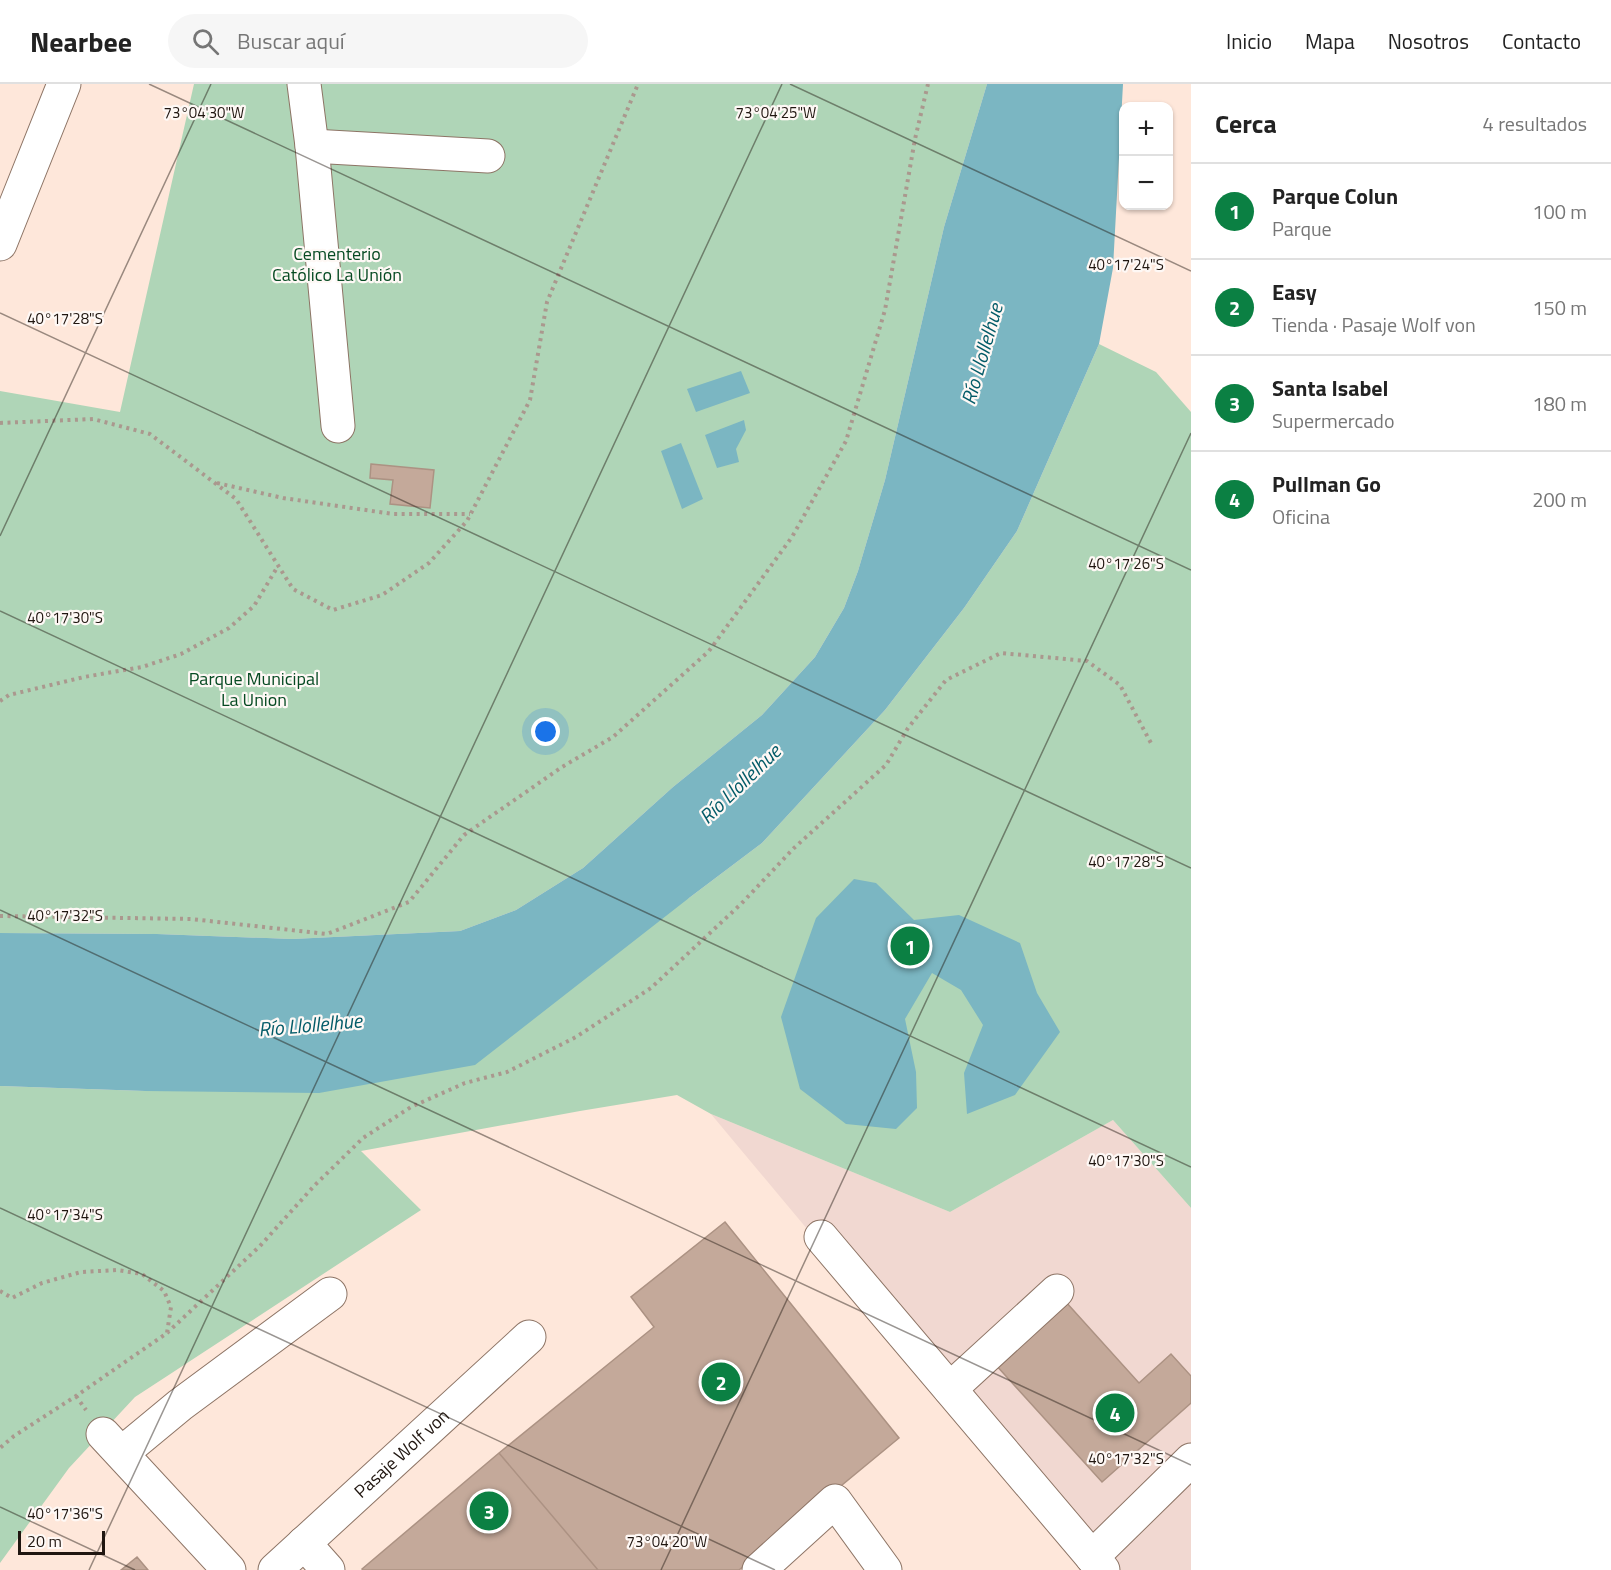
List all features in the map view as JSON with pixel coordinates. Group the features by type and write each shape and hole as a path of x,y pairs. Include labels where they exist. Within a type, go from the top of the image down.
{"street":[{"path":"0,244 64,84"},
{"path":"304,84 312,146 338,426"},
{"path":"312,146 488,156"},
{"path":"821,1237 1097,1563 1191,1460"},
{"path":"950,1389 1057,1290"},
{"path":"229,1570 113,1443 180,1406 330,1294"},
{"name":"Pasaje Wolf von","path":"275,1570 529,1337"},
{"path":"759,1570 835,1501 885,1570"},
{"path":"304,1543 328,1570"}],"path":[{"path":"0,423 93,419 150,434 236,499 293,589 333,610 382,595 429,563 467,521 530,400 547,302 638,84"},
{"path":"0,916 191,919 327,934 409,902 464,835 562,767 613,737 709,651 792,537 846,441 885,310 915,139 928,84"},
{"path":"213,482 283,498 393,514 470,514"},
{"path":"0,700 9,695 84,677 141,667 181,654 229,628 254,606 278,566"},
{"path":"0,1448 14,1436 167,1333 260,1246 314,1186 363,1138 411,1107 465,1083 507,1072 576,1038 651,988 741,904 794,848 886,765 908,728 946,680 1000,652 1087,661 1120,685 1152,745"},
{"path":"0,1291 12,1298 42,1283 81,1272 117,1270 142,1274 164,1291 171,1306 167,1333"}],"shaded area":[{"path":"711,1114 950,1212 1113,1120 1191,1208 1191,1570 1092,1570"}],"green space":[{"name":"Parque Municipal La Union","path":"194,84 987,84 944,227 885,480 858,571 844,608 815,657 762,715 673,787 583,868 516,910 460,931 292,939 157,934 0,933 0,391 120,412"},
{"path":"1099,344 1156,372 1191,412 1191,1208 1113,1120 950,1212 711,1114 677,1095 361,1151 421,1210 135,1397 69,1468 0,1563 0,1086 145,1091 689,898 762,843 885,710 964,608 1017,531"}],"water":[{"name":"Río Llollelhue","path":"987,84 1123,84 1122,102 1119,102 1119,158 1113,268 1099,344 1017,531 964,608 885,710 762,843 475,1065 319,1093 145,1091 0,1086 0,933 157,934 292,939 460,931 516,910 583,868 673,787 762,715 815,657 844,608 858,571 885,480 944,227"},
{"path":"741,371 750,393 696,412 687,389"},
{"path":"744,420 746,430 736,449 739,462 717,468 705,435"},
{"path":"681,443 703,499 682,509 661,451"},
{"path":"854,879 876,883 914,920 959,915 1020,943 1037,993 1060,1032 1015,1095 967,1114 964,1073 983,1025 961,990 932,973 905,1019 916,1072 917,1108 896,1129 846,1124 800,1089 781,1017 816,918"}],"building":[{"path":"371,464 434,470 430,508 390,504 393,480 370,478"},
{"path":"725,1222 899,1438 739,1570 598,1570 499,1453 654,1327 631,1297"},
{"path":"1065,1301 1139,1383 1171,1354 1191,1376 1191,1403 1102,1482 995,1364"},
{"path":"499,1453 598,1570 362,1569"},
{"path":"137,1557 148,1570 121,1570"}],"place":[{"name":"Parque Colun","path":"910,946"},
{"name":"Easy","path":"721,1382"},
{"name":"Pullman Go","path":"1115,1413"},
{"name":"Santa Isabel","path":"489,1511"}],"park label":[{"name":"Cementerio Católico La Unión","path":"337,264"}]}
